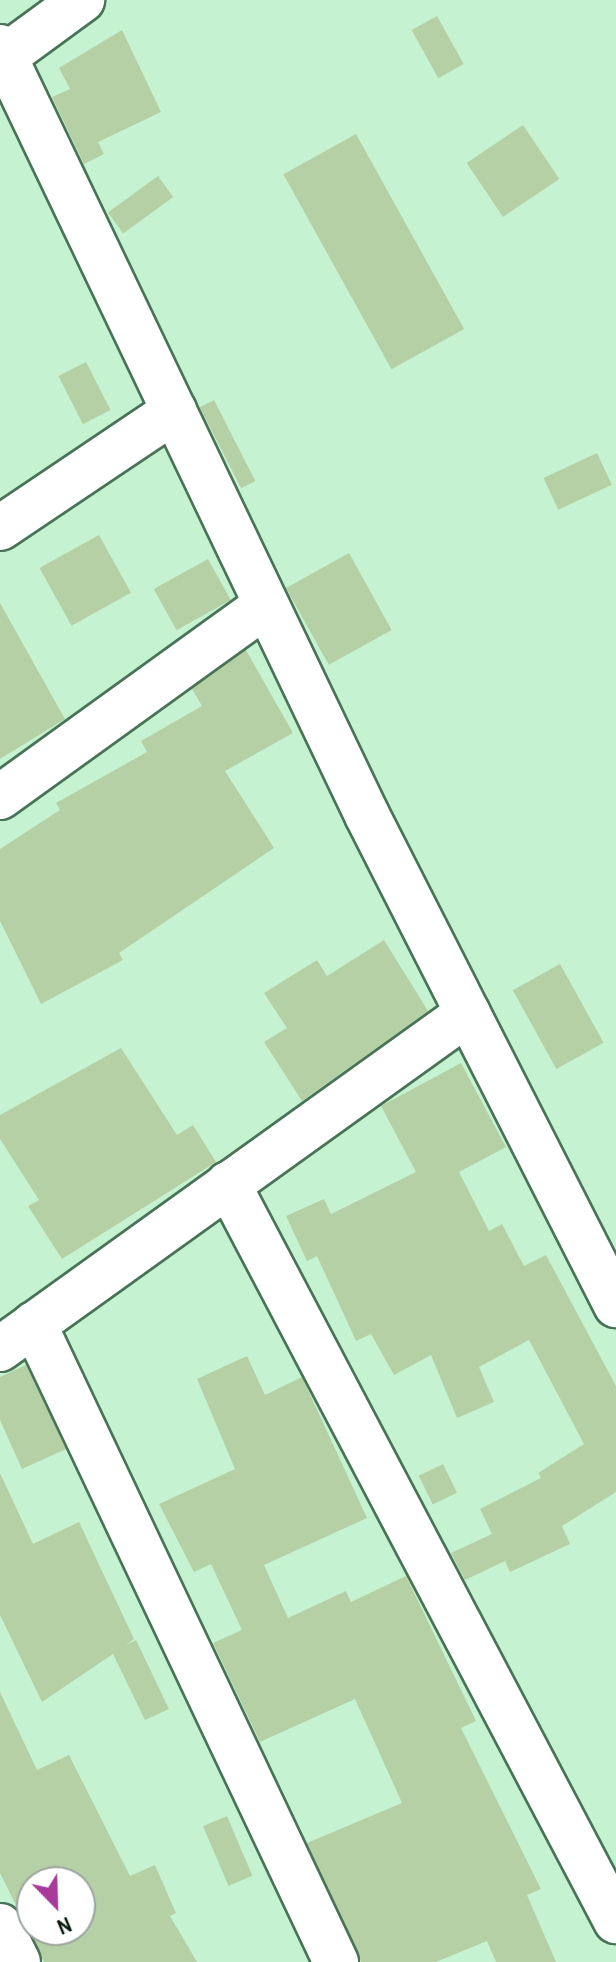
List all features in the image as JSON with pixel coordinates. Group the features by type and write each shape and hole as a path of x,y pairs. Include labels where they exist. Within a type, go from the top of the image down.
{"street":[{"path":"82,0 2,54 266,605 616,1305"},
{"path":"0,528 174,411"},
{"path":"0,797 266,605"},
{"path":"336,1962 17,1337 468,1013"},
{"path":"228,1184 616,1921"},
{"path":"0,1926 18,1962"}],"building":[{"path":"437,16 464,64 438,78 412,30"},
{"path":"122,30 161,112 98,142 104,154 84,164 52,97 70,89 59,68"},
{"path":"523,125 559,179 503,217 467,163"},
{"path":"356,134 464,329 392,369 283,174"},
{"path":"158,176 173,197 123,233 108,212"},
{"path":"86,362 111,410 83,424 58,376"},
{"path":"214,400 255,481 241,488 200,407"},
{"path":"597,453 612,485 558,510 544,478"},
{"path":"99,535 131,593 72,626 40,568"},
{"path":"349,553 392,630 329,665 286,588"},
{"path":"208,559 231,600 177,630 154,589"},
{"path":"0,603 65,719 0,759"},
{"path":"246,650 293,733 225,771 274,848 119,953 123,960 41,1004 0,921 0,849 60,810 56,803 147,752 141,741 202,706 192,689"},
{"path":"384,940 428,1011 302,1101 264,1042 287,1028 264,993 317,960 327,976"},
{"path":"560,964 604,1043 556,1069 513,990"},
{"path":"121,1048 177,1135 193,1125 216,1162 62,1259 28,1206 39,1200 0,1139 0,1115"},
{"path":"461,1063 506,1147 459,1172 489,1231 502,1224 524,1266 546,1255 616,1386 616,1492 562,1526 570,1544 510,1572 505,1561 465,1580 451,1553 492,1534 480,1509 541,1478 538,1473 584,1444 529,1340 479,1367 494,1402 457,1418 431,1355 394,1375 371,1334 356,1341 317,1256 307,1261 286,1216 324,1199 331,1214 416,1172 381,1106"},
{"path":"247,1356 265,1395 302,1377 367,1518 264,1565 288,1618 346,1591 351,1602 406,1576 476,1721 461,1728 541,1889 527,1895 556,1962 496,1962 487,1941 436,1962 361,1962 307,1843 402,1803 355,1699 260,1742 213,1643 242,1630 211,1564 194,1572 159,1504 235,1469 197,1379"},
{"path":"26,1365 66,1449 22,1469 0,1420 0,1377"},
{"path":"443,1464 457,1493 433,1505 419,1476"},
{"path":"0,1473 33,1544 79,1522 134,1639 126,1645 136,1640 169,1709 145,1720 113,1654 42,1702 0,1615"},
{"path":"0,1692 37,1770 69,1755 130,1876 155,1865 176,1913 170,1916 197,1962 44,1962 36,1946 96,1946 96,1866 16,1866 16,1905 0,1873"},
{"path":"227,1816 252,1876 228,1886 203,1826"}]}
